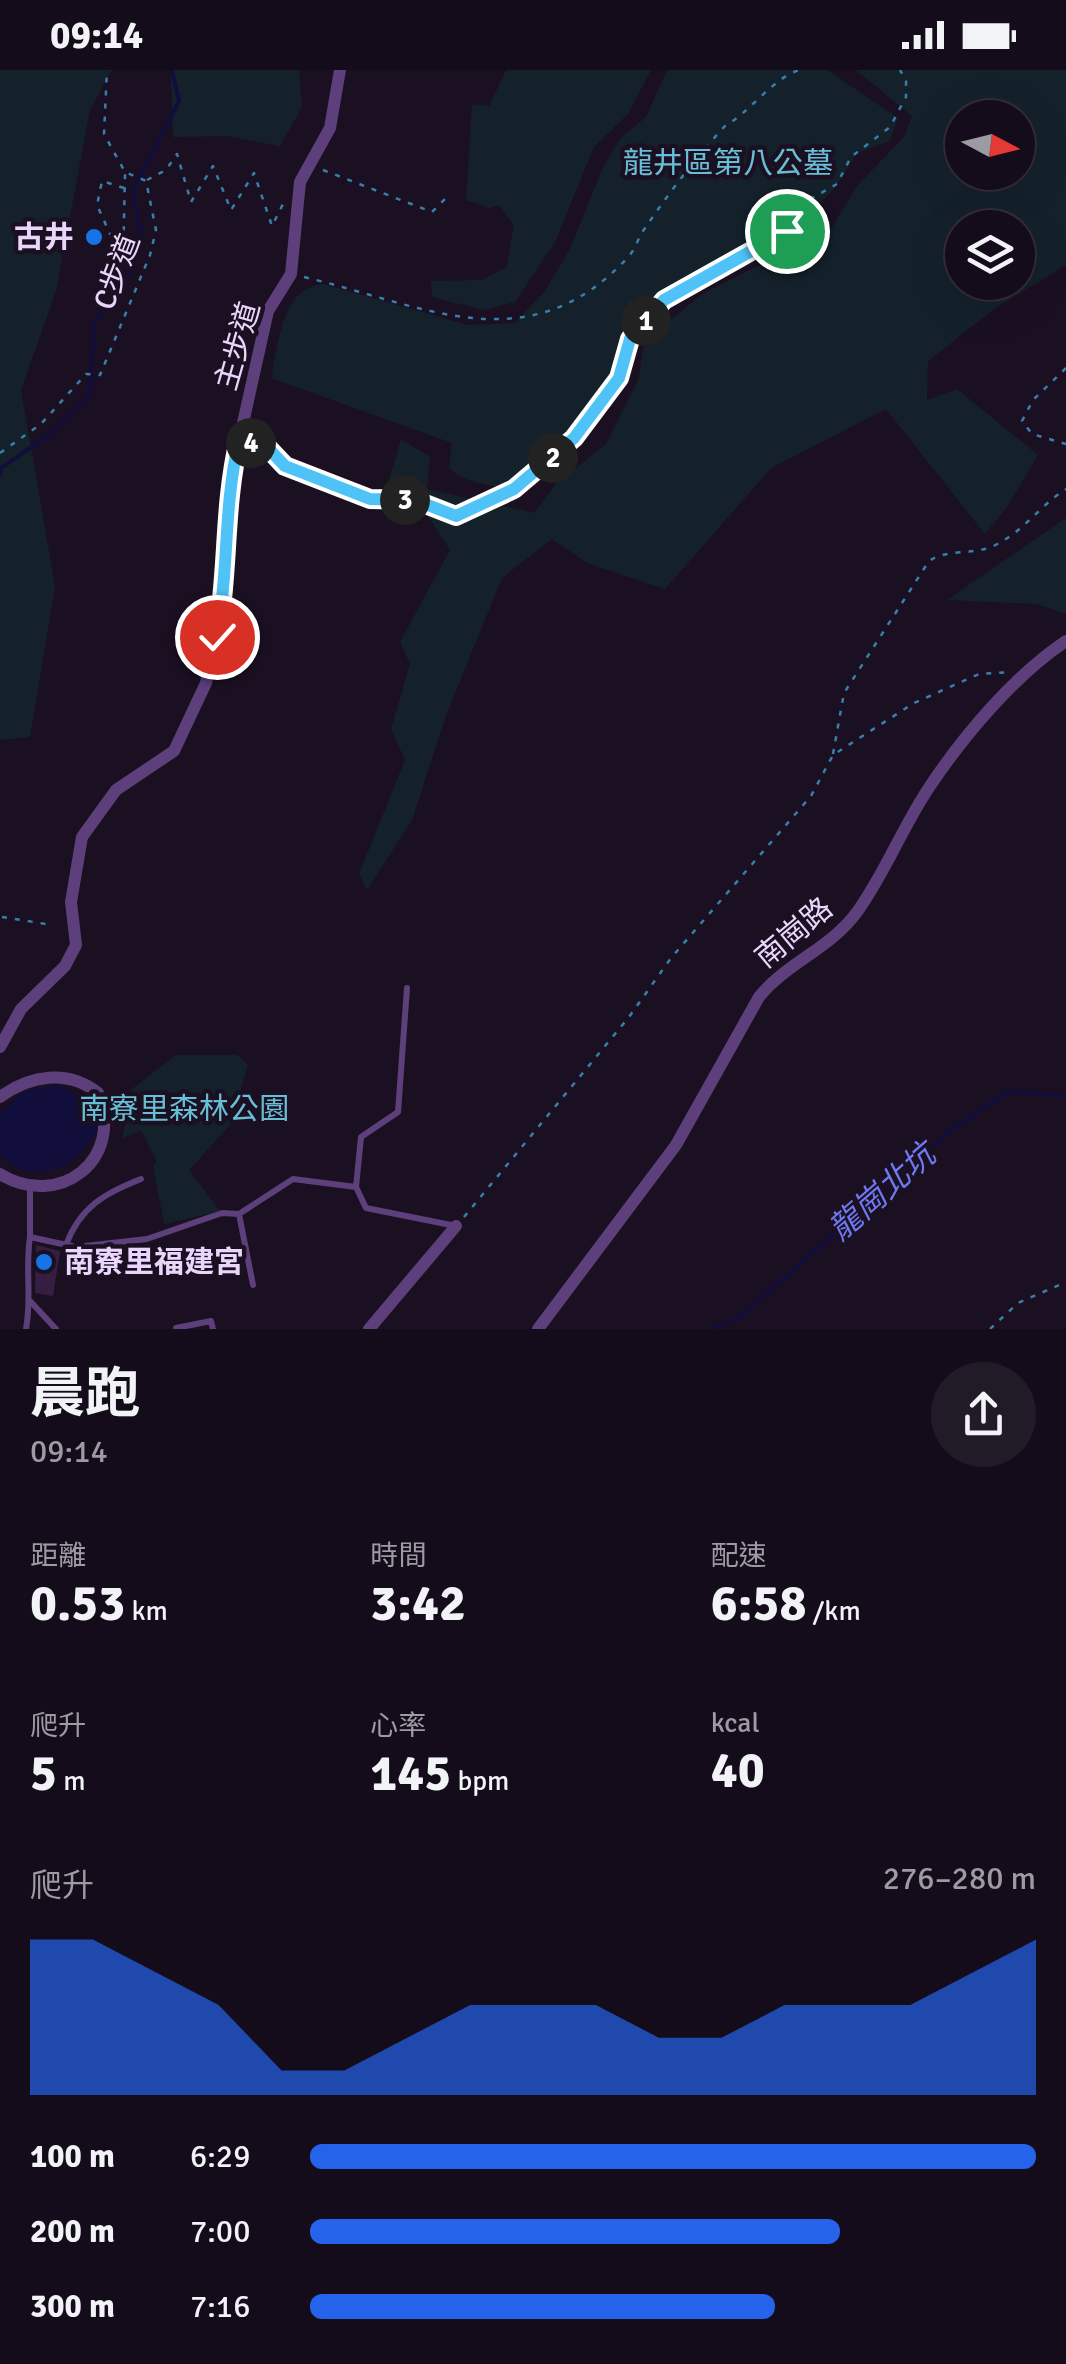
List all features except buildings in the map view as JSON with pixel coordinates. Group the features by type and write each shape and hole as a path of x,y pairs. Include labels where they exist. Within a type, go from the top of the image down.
{"street":[{"name":"主步道","path":"0,1047 21,1009 65,966 76,945 70,902 82,836 116,790 174,750 206,683 224,597 225,511 239,440 268,311 291,274 307,163 330,128 340,70"},
{"name":"南崗路","path":"538,1329 676,1146 759,997 771,982 831,941 856,912 930,786 1029,671 1066,641"},
{"path":"0,1097 52,1076 87,1084 98,1093 104,1108 104,1142 94,1159 63,1181 30,1188 0,1174"},
{"path":"368,1329 456,1226"}],"lane":[{"path":"407,988 398,1112 361,1137 356,1188 366,1208 456,1226"},
{"path":"66,1245 75,1220 106,1193 141,1179"},
{"path":"30,1237 66,1245 147,1239 222,1214 239,1214 293,1179 356,1188"},
{"path":"26,1329 30,1300 25,1269 30,1237 30,1188"},
{"path":"239,1214 254,1285"},
{"path":"30,1300 56,1329"},
{"path":"176,1328 211,1321 214,1329"}],"path":[{"path":"107,70 104,134 125,172 124,264 97,204 102,181 124,188"},
{"path":"291,274 470,321 521,320 552,308 590,291 632,252 705,147 789,73 800,70"},
{"path":"239,440 266,446 285,466 370,499 415,500 456,516 514,489 574,438 619,378 630,339 664,300 787,231 805,202 837,184 851,157 890,127 906,98 906,81 900,70"},
{"path":"125,172 144,179 166,170 176,154 190,202 212,166 232,210 254,173 272,226 285,200 298,208"},
{"path":"307,163 432,212 445,200"},
{"name":"C步道","path":"0,453 41,424 86,374 100,375 150,255 156,230 144,179"},
{"path":"1066,368 1033,400 1022,421 1032,434 1066,444"},
{"path":"456,1226 630,1017 671,958 811,796 832,755 844,692 930,561 938,555 988,548 1016,534 1066,489"},
{"path":"832,755 914,702 979,674 1029,671"},
{"path":"0,924 1,916 46,924"},
{"path":"990,1329 1018,1303 1066,1282"}],"green space":[{"path":"0,70 112,70 90,110 56,291 21,390 55,586 30,737 0,740"},
{"path":"171,70 299,70 302,107 280,146 226,136 173,137"},
{"path":"506,70 651,70 628,114 594,147 555,242 515,302 484,310 432,297 431,281 482,280 507,267 514,225 499,205 490,208 466,200 472,104 489,106"},
{"name":"龍井區第八公墓","path":"667,70 827,70 898,118 890,141 857,153 836,186 792,233 770,250 705,277 645,321 628,348 618,395 593,427 554,462 534,466 520,489 482,484 455,473 449,468 452,443 271,378 290,307 309,288 323,284 468,325 515,323 545,291 570,249 604,165 621,138 646,117"},
{"path":"856,70 1066,70 1066,265 1035,284 1035,210 945,210 945,300 1009,300 928,361 927,400 957,389 1038,455 1007,507 985,534 886,409 771,468 665,589 587,563 552,539 502,578 447,713 412,820 367,890 359,874 405,760 391,729 410,664 400,642 450,550 428,516 382,504 401,439 430,457 427,489 534,513 555,485 606,444 639,378 644,341 704,293 831,229 857,186 904,137 912,116"},
{"path":"1066,518 1066,614 1037,604 947,600"},
{"name":"南寮里森林公園","path":"176,1055 237,1055 248,1065 239,1096 240,1114 189,1170 220,1211 164,1224 153,1166 157,1162 141,1130 122,1139 126,1120 118,1100"}],"shaded area":[{"path":"59,1085 91,1101 101,1118 95,1134 74,1159 59,1167 44,1172 13,1166 0,1154 0,1113 24,1091"}],"waterway":[{"path":"0,474 1,468 50,434 90,394 94,323 123,289 141,236 133,191 179,101 172,70"},
{"name":"龍崗北坑","path":"711,1329 740,1317 953,1129 1009,1091 1066,1096"}],"place":[{"name":"古井","path":"94,237"},
{"name":"南寮里福建宮","path":"44,1262"}],"route":[{"path":"217,637 224,597 225,511 239,440 266,446 285,466 370,499 415,500 456,516 514,489 574,438 619,378 630,339 664,300 787,231"}]}
